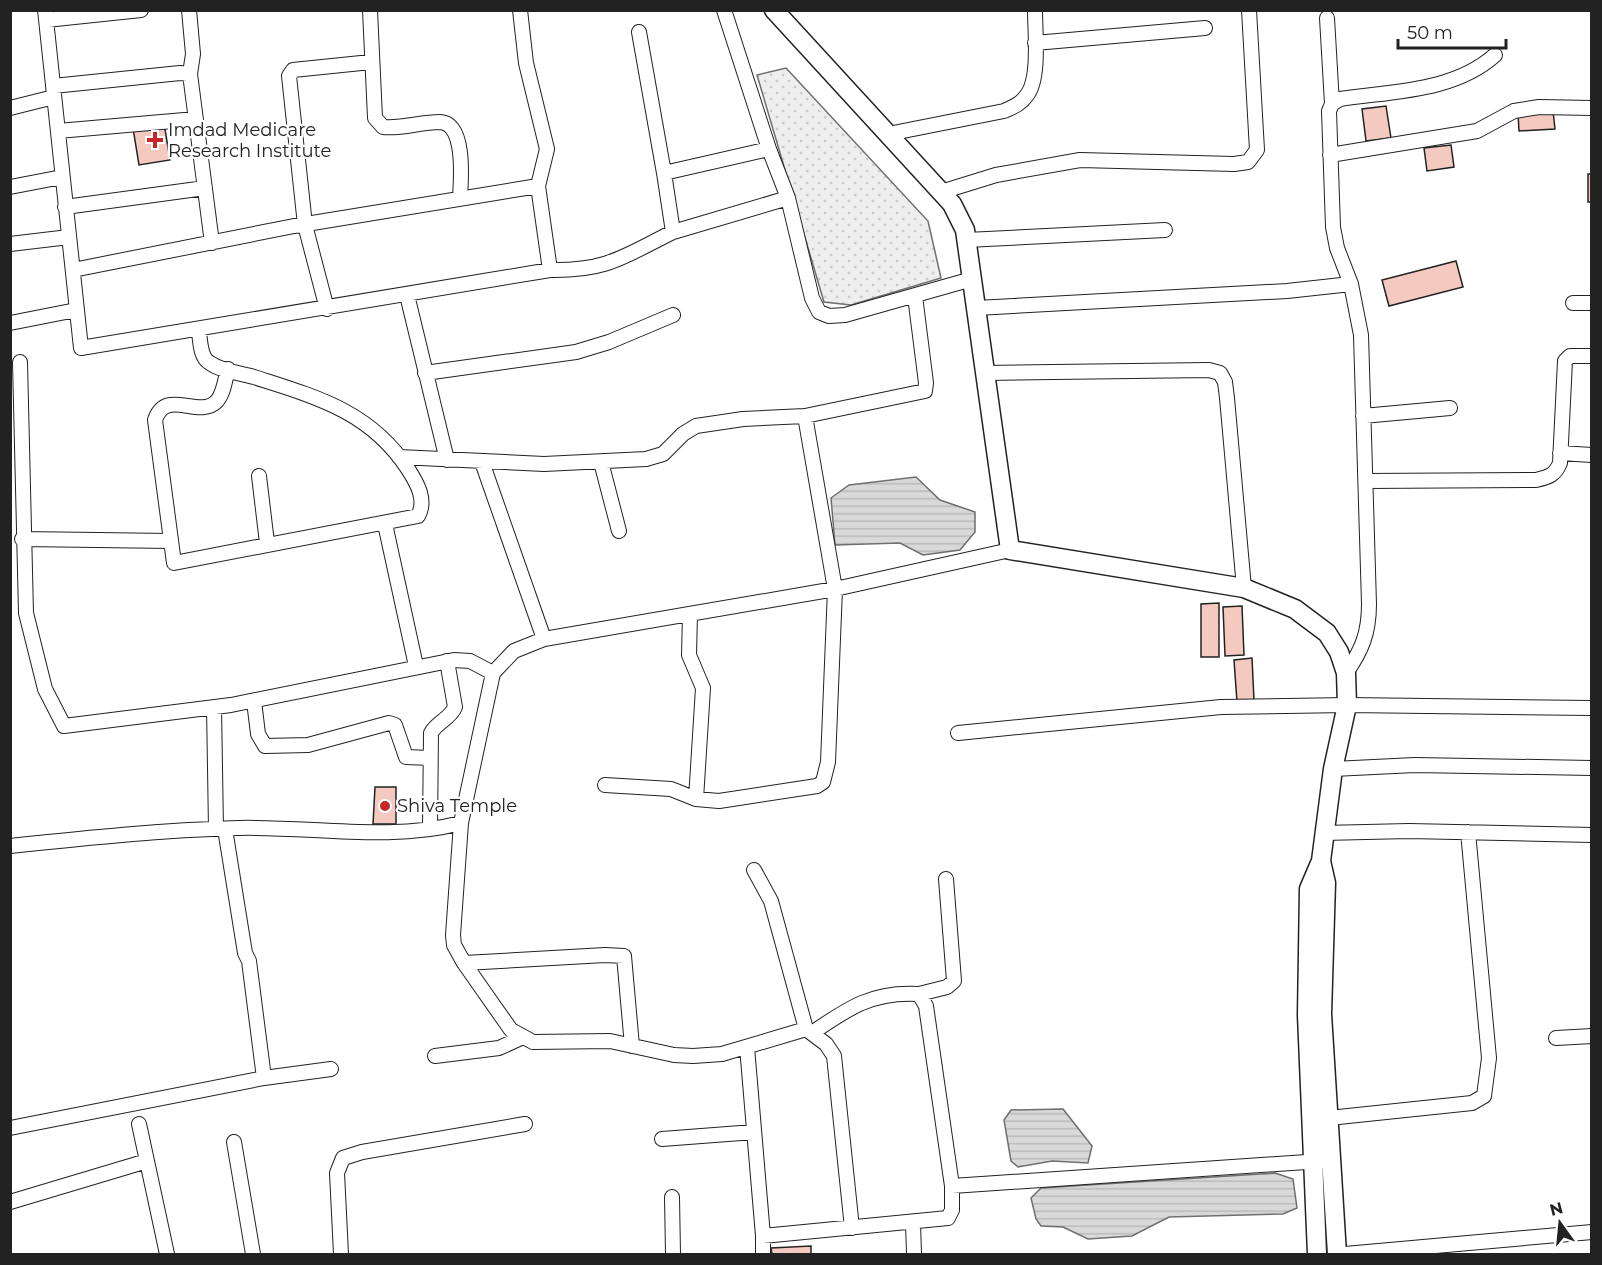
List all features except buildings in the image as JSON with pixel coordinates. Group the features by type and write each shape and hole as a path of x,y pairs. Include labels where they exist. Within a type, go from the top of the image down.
{"main road":[{"path":"774,10 952,204 966,240 1010,550 1244,588 1295,609 1327,633 1339,652 1346,673 1347,705 1333,769 1320,861 1309,889 1307,1015 1322,1161 1337,1254"},
{"path":"1317,1254 1322,1161 1329,1118 1322,1014 1326,883 1320,861"}],"street":[{"path":"141,10 45,15 81,348 327,309 550,270 585,269 615,262 673,232 788,198"},
{"path":"189,10 193,54 190,74 212,243"},
{"path":"370,10 375,117 383,127 442,122 450,126 457,138 460,152 460,198"},
{"path":"520,10 526,63 547,149 538,186 550,270"},
{"path":"724,10 769,149 788,198 812,298 819,312 829,315 846,315 972,279"},
{"path":"888,134 1004,111 1019,104 1029,93 1033,79 1035,10"},
{"path":"941,192 996,176 1080,160 1234,164 1248,162 1257,150 1249,10"},
{"path":"1327,18 1332,104 1328,118 1334,237 1351,284 1361,335 1366,481 1369,621 1361,651 1346,673"},
{"path":"1035,43 1205,28"},
{"path":"639,32 673,232"},
{"path":"1332,104 1340,99 1446,82 1480,69 1495,55"},
{"path":"327,309 306,225 289,76 292,70 304,67 371,62"},
{"path":"10,108 53,91 180,73 190,74"},
{"path":"1330,155 1477,131 1514,111 1539,107 1592,108"},
{"path":"58,131 196,119"},
{"path":"664,173 769,149"},
{"path":"10,187 62,177"},
{"path":"73,270 306,225 538,186"},
{"path":"65,207 205,188"},
{"path":"966,240 1165,230"},
{"path":"10,244 69,237"},
{"path":"976,308 1279,291 1351,284"},
{"path":"407,295 447,460"},
{"path":"399,457 482,462 601,462 646,459 663,454 683,434 696,426 743,419 805,416 925,390 915,296"},
{"path":"1573,303 1592,303"},
{"path":"10,323 76,310"},
{"path":"425,373 576,352 601,345 673,315"},
{"path":"199,330 204,358 210,364 228,369 349,412 370,427 399,457 419,486 421,509 418,516 385,524 267,543 174,563 156,430 159,410 166,405 208,406 216,402 222,393 228,369"},
{"path":"1366,481 1536,480 1556,473 1560,453 1564,361 1570,356 1592,356"},
{"path":"20,362 18,531 26,613 45,689 64,726 254,701 447,661 470,661 493,673"},
{"path":"985,373 1209,370 1220,373 1226,390 1244,588"},
{"path":"1364,416 1450,408"},
{"path":"605,785 671,789 696,799 719,801 823,783 828,762 835,589 805,416"},
{"path":"1560,453 1592,455"},
{"path":"482,462 544,639"},
{"path":"601,462 619,531"},
{"path":"259,476 267,543"},
{"path":"385,524 416,666"},
{"path":"18,531 171,541"},
{"path":"946,879 954,981 948,987 919,994 889,995 855,1004 809,1031 722,1054 674,1055 610,1041 533,1042 521,1038 511,1030 454,945 461,822 493,673 514,651 544,639 835,589 1010,550"},
{"path":"690,614 689,655 703,688 696,799"},
{"path":"430,829 430,733 434,727 453,713 455,707 447,661"},
{"path":"254,701 258,734 265,746 308,745 389,723 395,725 406,757 430,758"},
{"path":"958,733 1221,707 1347,705 1592,708"},
{"path":"214,707 220,829 245,953 249,961 264,1078"},
{"path":"1333,769 1415,765 1592,768"},
{"path":"10,846 102,836 220,829 374,832 430,829 461,822"},
{"path":"1323,833 1468,832 1592,835"},
{"path":"1329,1118 1472,1103 1484,1096 1489,1058 1468,832"},
{"path":"754,870 771,901 809,1031 826,1044 834,1056 838,1074 852,1228"},
{"path":"464,963 605,955 624,956 632,1046"},
{"path":"763,1236 948,1218 952,1210 952,1186 926,1006 919,994"},
{"path":"1556,1038 1592,1036"},
{"path":"435,1056 499,1048 521,1038"},
{"path":"747,1047 764,1254"},
{"path":"10,1128 264,1078 331,1068"},
{"path":"139,1124 167,1254"},
{"path":"341,1254 337,1173 343,1158 362,1152 525,1124"},
{"path":"662,1139 754,1132"},
{"path":"234,1142 253,1254"},
{"path":"10,1202 147,1161"},
{"path":"952,1186 1322,1161"},
{"path":"672,1197 673,1254"},
{"path":"913,1223 914,1254"},
{"path":"1346,1254 1592,1232"}],"shaded area":[{"path":"786,68 928,221 941,278 851,305 824,302 757,75"},
{"path":"916,477 940,500 975,512 975,532 960,550 923,555 900,543 835,545 831,498 849,485"},
{"path":"1063,1109 1092,1146 1088,1163 1052,1161 1018,1167 1011,1161 1004,1120 1011,1110"},
{"path":"1275,1173 1293,1179 1297,1208 1283,1214 1169,1217 1132,1236 1088,1239 1063,1227 1041,1226 1036,1219 1031,1198 1041,1188"}],"place":[{"name":"Imdad Medicare Research Institute","path":"155,140"},
{"name":"Shiva Temple","path":"385,806"}]}
